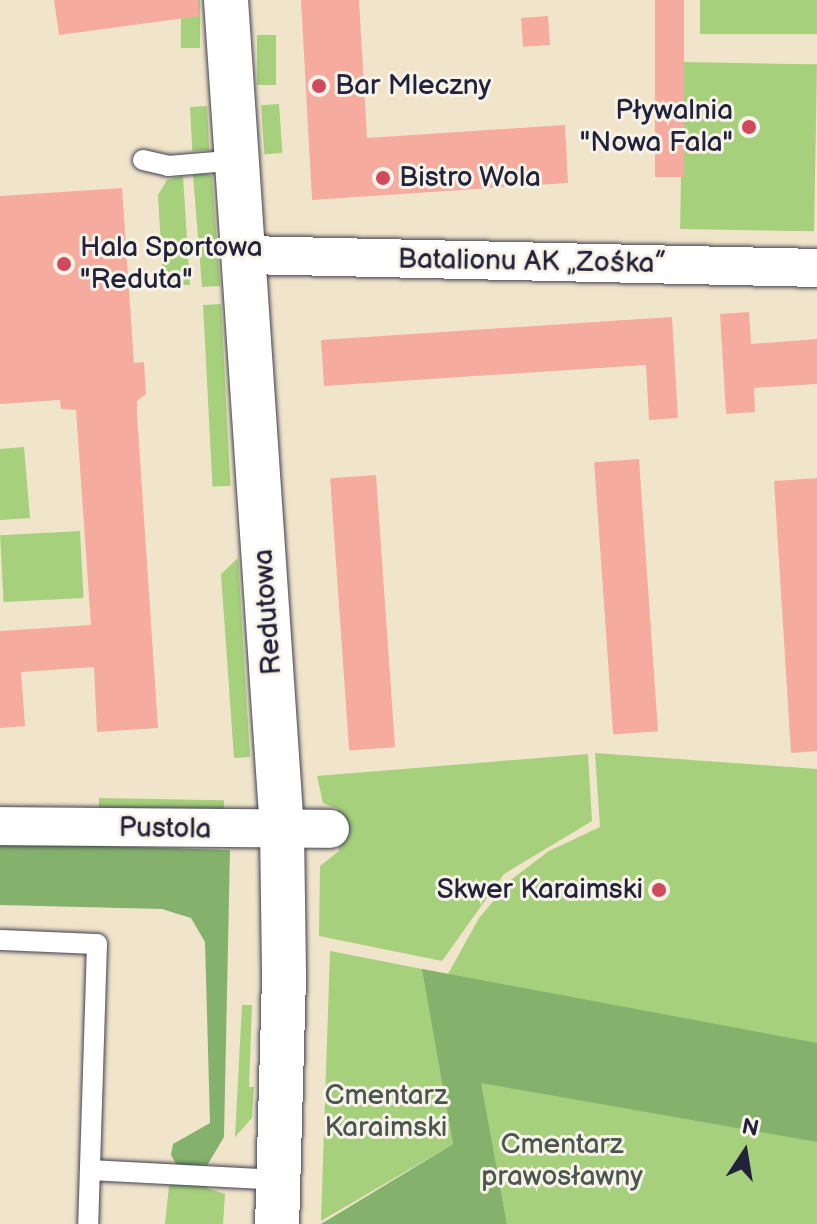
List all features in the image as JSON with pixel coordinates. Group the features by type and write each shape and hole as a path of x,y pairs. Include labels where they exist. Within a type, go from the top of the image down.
{"street":[{"name":"Redutowa","path":"226,0 240,160 282,829 277,1224"},
{"name":"Batalionu AK „Zośka”","path":"246,255 817,268"},
{"name":"Pustola","path":"0,826 330,829"}],"lane":[{"path":"143,160 168,166 240,160"},
{"path":"0,940 97,944 88,1224"},
{"path":"90,1170 278,1180"}],"green space":[{"path":"181,0 200,0 200,48 181,48"},
{"path":"700,0 817,0 817,34 700,34"},
{"path":"257,35 276,35 276,85 257,85"},
{"name":"Pływalnia \"Nowa Fala\"","path":"683,62 817,64 814,231 680,229"},
{"path":"279,104 282,153 264,154 261,105"},
{"path":"207,106 209,150 192,151 190,107"},
{"path":"193,175 212,176 220,286 202,287"},
{"path":"183,176 190,285 167,285 163,283 158,195 167,180"},
{"path":"221,304 231,486 213,487 203,305"},
{"path":"24,447 30,518 0,520 0,449"},
{"path":"80,531 84,598 4,602 0,535"},
{"path":"238,558 250,757 234,758 221,574"},
{"path":"595,753 817,769 817,1224 507,1224 480,1083 434,1033 453,1144 321,1221 330,951 448,974 479,918 512,879 549,851 600,827"},
{"path":"588,754 592,821 504,874 442,961 319,936 320,866 339,851 338,809 323,803 317,776"},
{"path":"99,798 224,800 224,814 99,812"},
{"path":"0,843 230,850 224,1137 208,1164 178,1167 171,1155 173,1144 210,1123 205,942 191,918 162,909 0,905"},
{"path":"422,969 817,1043 817,1142 481,1083 507,1224 321,1224 453,1144"},
{"path":"242,1005 252,1005 249,1087 254,1087 252,1118 235,1137"},
{"path":"208,1164 207,1188 225,1194 223,1224 165,1224 169,1186 188,1166"}],"building":[{"path":"54,0 198,0 200,16 59,35"},
{"path":"301,0 359,0 367,138 565,125 568,183 312,200"},
{"path":"655,0 684,0 684,177 655,177"},
{"path":"548,16 550,45 523,47 521,18"},
{"path":"122,188 134,363 144,362 146,394 137,401 137,414 158,728 97,732 94,667 21,672 25,726 0,728 0,631 91,625 76,410 61,409 60,400 0,404 0,196"},
{"path":"749,312 751,344 817,339 817,384 754,388 755,412 726,414 720,314"},
{"path":"672,317 678,418 649,420 646,365 324,386 321,340"},
{"path":"639,459 658,731 613,734 594,462"},
{"path":"376,475 395,747 349,751 330,478"},
{"path":"817,478 817,751 791,753 774,481"}],"place":[{"name":"Bar Mleczny","path":"319,86"},
{"name":"Pływalnia \"Nowa Fala\"","path":"749,127"},
{"name":"Bistro Wola","path":"383,178"},
{"name":"Hala Sportowa \"Reduta\"","path":"64,264"},
{"name":"Skwer Karaimski","path":"659,890"}],"park label":[{"name":"Cmentarz Karaimski","path":"386,1112"},
{"name":"Cmentarz prawosławny","path":"562,1161"}]}
